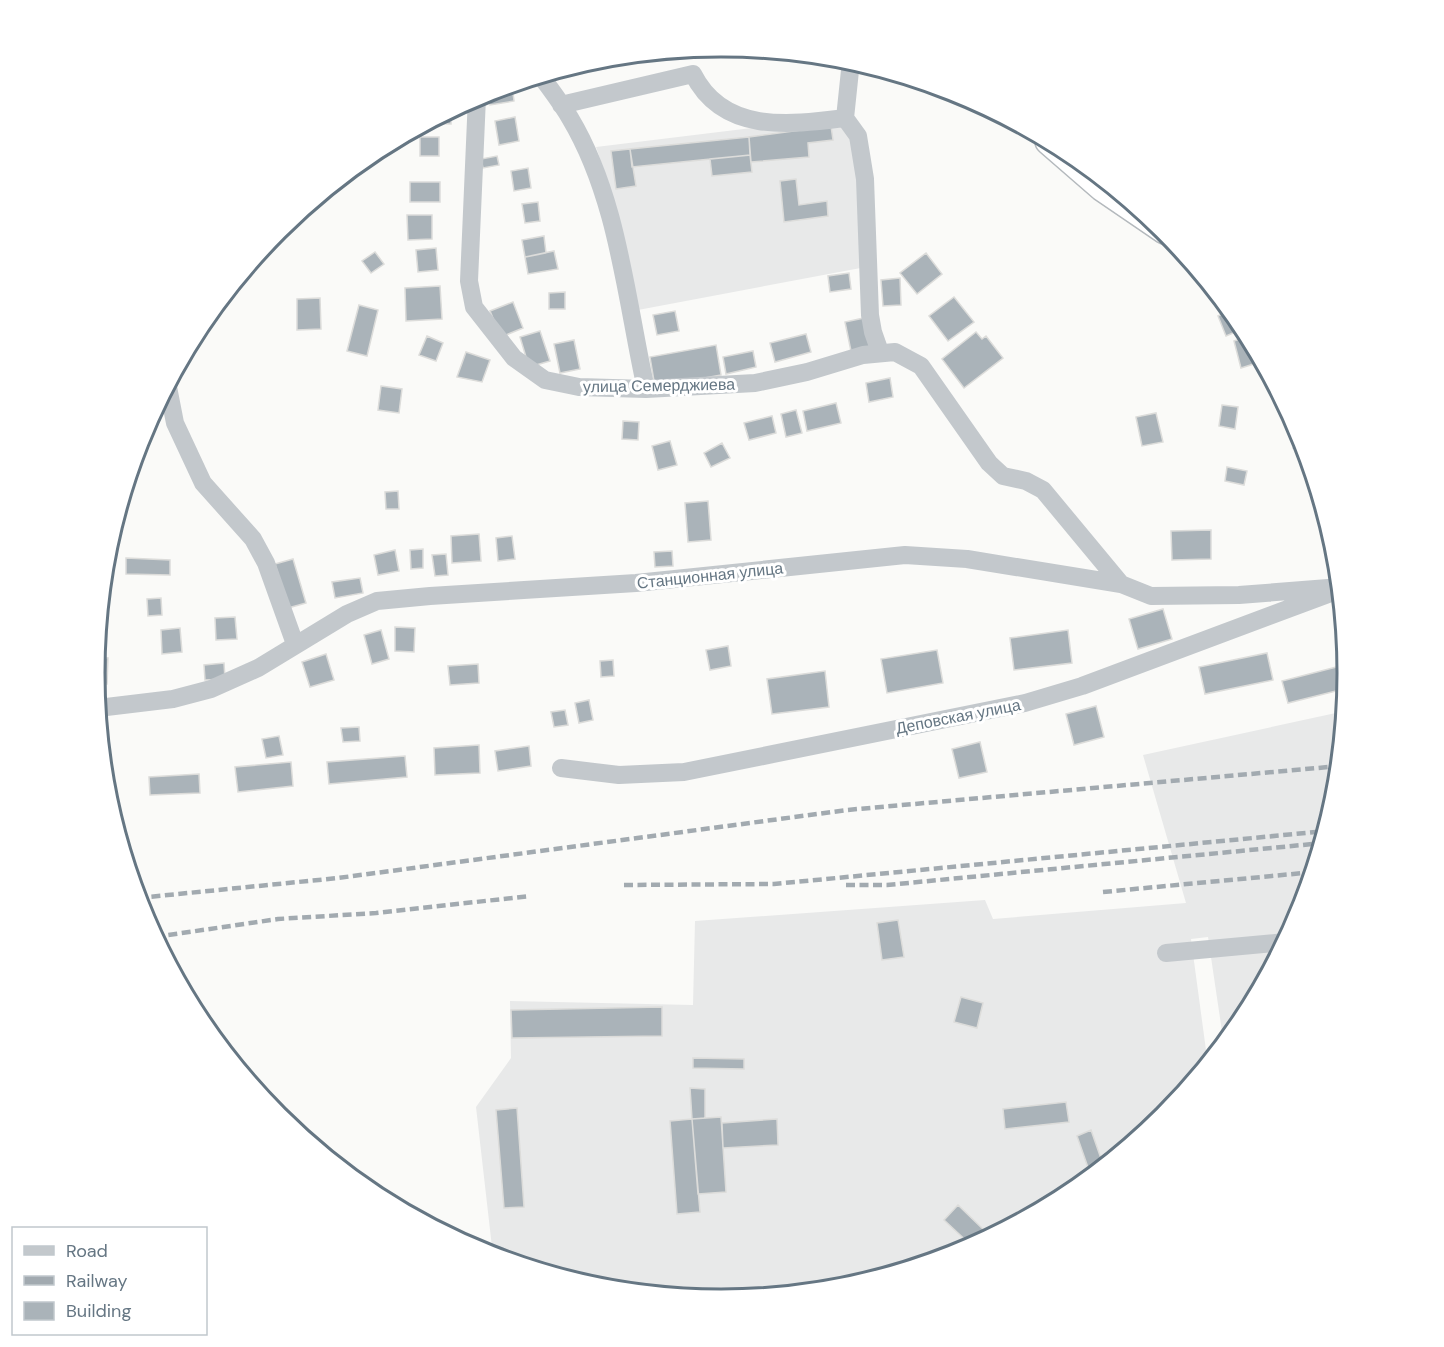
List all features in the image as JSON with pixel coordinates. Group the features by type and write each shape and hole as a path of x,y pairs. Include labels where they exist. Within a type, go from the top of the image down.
{"street":[{"path":"850,71 845,118 858,136 864,180 870,315 880,352"},
{"path":"561,105 693,74 701,90 713,102 764,124 788,125 845,118"},
{"path":"546,83 571,119 596,174 610,221 646,388"},
{"name":"улица Семерджиева","path":"477,108 469,281 474,307 514,358 545,380 579,387 646,388 755,383 807,372 863,354 895,352 921,366 989,463 1004,476 1026,481 1043,490 1121,584"},
{"path":"170,399 175,423 203,483 257,547 266,563 295,644"},
{"name":"Станционная улица","path":"107,707 173,699 211,689 258,668 347,614 377,602 493,591 636,583 904,555 967,559 1121,584 1151,596 1177,597 1332,588"},
{"name":"Деповская улица","path":"561,768 619,775 684,772 1025,703 1082,686 1333,591"},
{"path":"1166,953 1276,943"}],"shaded area":[{"path":"851,116 866,267 638,310 609,184 596,147"},
{"path":"1337,713 1327,794 1306,872 1292,909 1256,982 1222,1033 1208,937 1191,939 1207,1054 1158,1109 1097,1163 1030,1207 958,1243 882,1269 802,1285 722,1290 642,1285 562,1269 492,1245 476,1107 511,1058 510,1001 693,1005 695,921 985,900 993,919 1186,903 1143,755"}],"building":[{"path":"513,94 514,101 490,105 490,103"},
{"path":"515,117 519,141 499,145 495,121"},
{"path":"831,126 833,140 808,143 809,157 751,162 749,137"},
{"path":"420,137 439,137 439,156 420,156"},
{"path":"749,137 750,155 632,167 630,149"},
{"path":"630,149 636,186 616,189 611,151"},
{"path":"750,155 752,172 712,176 710,159"},
{"path":"497,156 499,165 483,168 481,159"},
{"path":"528,168 531,188 514,191 511,171"},
{"path":"796,179 799,205 827,201 828,216 784,222 780,181"},
{"path":"410,182 440,182 440,202 410,202"},
{"path":"538,202 540,221 525,223 522,204"},
{"path":"407,215 432,215 432,239 408,240"},
{"path":"544,236 546,253 525,257 522,240"},
{"path":"436,248 438,270 418,272 416,250"},
{"path":"554,251 558,269 528,274 525,257"},
{"path":"375,252 384,264 371,273 362,261"},
{"path":"926,253 942,274 917,294 900,273"},
{"path":"849,273 851,289 830,292 828,276"},
{"path":"900,278 901,305 883,306 881,280"},
{"path":"440,286 442,319 406,321 405,288"},
{"path":"565,292 565,309 549,309 549,293"},
{"path":"954,297 974,322 948,341 929,316"},
{"path":"320,298 321,329 297,330 297,299"},
{"path":"513,302 523,328 501,337 490,311"},
{"path":"359,305 378,310 367,356 347,351"},
{"path":"675,311 679,331 657,335 653,315"},
{"path":"1223,314 1236,332 1226,336 1218,316"},
{"path":"864,318 870,347 851,351 845,322"},
{"path":"540,331 550,361 529,367 520,337"},
{"path":"976,332 982,339 986,336 1003,358 964,388 942,359"},
{"path":"806,334 811,352 775,362 770,343"},
{"path":"427,336 443,343 436,361 419,355"},
{"path":"1240,339 1255,364 1241,368 1234,341"},
{"path":"574,340 580,369 560,373 554,344"},
{"path":"716,345 721,375 655,387 650,357"},
{"path":"753,351 756,367 726,374 723,357"},
{"path":"466,352 490,360 482,382 457,377"},
{"path":"890,378 893,397 869,402 866,383"},
{"path":"381,386 402,389 399,413 378,410"},
{"path":"836,403 841,423 807,431 803,411"},
{"path":"1222,405 1238,407 1235,429 1219,426"},
{"path":"796,410 802,433 786,437 781,414"},
{"path":"1156,413 1163,442 1142,446 1136,417"},
{"path":"772,416 776,433 749,440 744,423"},
{"path":"623,421 639,422 638,440 622,439"},
{"path":"670,441 677,465 658,470 652,446"},
{"path":"722,443 730,458 711,467 704,453"},
{"path":"1227,467 1247,471 1244,485 1225,481"},
{"path":"398,491 399,509 386,509 385,492"},
{"path":"708,501 711,540 688,542 685,503"},
{"path":"1211,530 1211,559 1172,560 1171,531"},
{"path":"479,534 481,561 452,563 451,536"},
{"path":"512,536 515,559 498,561 496,538"},
{"path":"423,549 423,568 411,569 410,550"},
{"path":"395,550 399,571 378,575 374,555"},
{"path":"672,551 673,566 655,567 654,552"},
{"path":"446,554 448,575 435,576 432,555"},
{"path":"126,558 170,560 170,575 126,574"},
{"path":"293,559 306,603 288,608 275,564"},
{"path":"360,578 363,593 335,598 332,582"},
{"path":"161,598 162,615 148,616 147,599"},
{"path":"1163,609 1172,639 1138,649 1129,619"},
{"path":"235,617 237,639 216,640 215,618"},
{"path":"395,627 415,628 414,652 395,651"},
{"path":"180,628 182,652 162,654 161,630"},
{"path":"381,630 389,659 372,664 364,635"},
{"path":"1068,630 1072,663 1014,670 1010,638"},
{"path":"728,646 731,666 710,670 706,650"},
{"path":"937,650 943,683 887,693 881,659"},
{"path":"1267,653 1273,680 1205,694 1199,667"},
{"path":"326,654 334,680 310,687 302,662"},
{"path":"106,658 108,658 107,684 105,674"},
{"path":"613,660 614,676 601,677 600,661"},
{"path":"224,663 225,679 205,680 204,665"},
{"path":"478,664 479,683 450,685 448,666"},
{"path":"1338,667 1338,691 1288,703 1282,681"},
{"path":"825,671 829,707 772,714 767,679"},
{"path":"589,700 593,720 579,723 575,703"},
{"path":"1096,706 1104,737 1074,745 1066,714"},
{"path":"565,710 568,725 554,727 551,712"},
{"path":"359,727 360,741 343,742 341,728"},
{"path":"279,736 283,755 266,758 262,739"},
{"path":"980,742 987,772 959,778 952,749"},
{"path":"479,745 480,773 435,775 434,748"},
{"path":"529,746 531,766 498,771 495,751"},
{"path":"405,756 407,777 329,784 327,762"},
{"path":"291,762 293,786 238,792 235,767"},
{"path":"199,774 200,793 150,795 149,777"},
{"path":"898,920 904,957 882,960 877,923"},
{"path":"961,997 983,1003 977,1028 954,1022"},
{"path":"662,1007 662,1036 512,1038 511,1010"},
{"path":"693,1058 744,1059 744,1069 693,1068"},
{"path":"690,1088 705,1089 705,1118 692,1119"},
{"path":"1066,1102 1069,1122 1005,1129 1003,1109"},
{"path":"517,1108 524,1207 504,1208 496,1110"},
{"path":"721,1117 726,1192 698,1194 692,1119"},
{"path":"692,1119 700,1212 677,1214 670,1121"},
{"path":"777,1119 778,1145 723,1148 722,1123"},
{"path":"1091,1130 1101,1159 1089,1169 1077,1136"},
{"path":"958,1205 985,1231 965,1240 944,1220"}],"railway":[{"path":"147,897 338,878 847,810 1331,767"},
{"path":"624,885 774,884 1317,832"},
{"path":"846,885 887,885 1314,844"},
{"path":"1103,892 1306,873"},
{"path":"164,936 278,919 376,913 530,896"}]}
